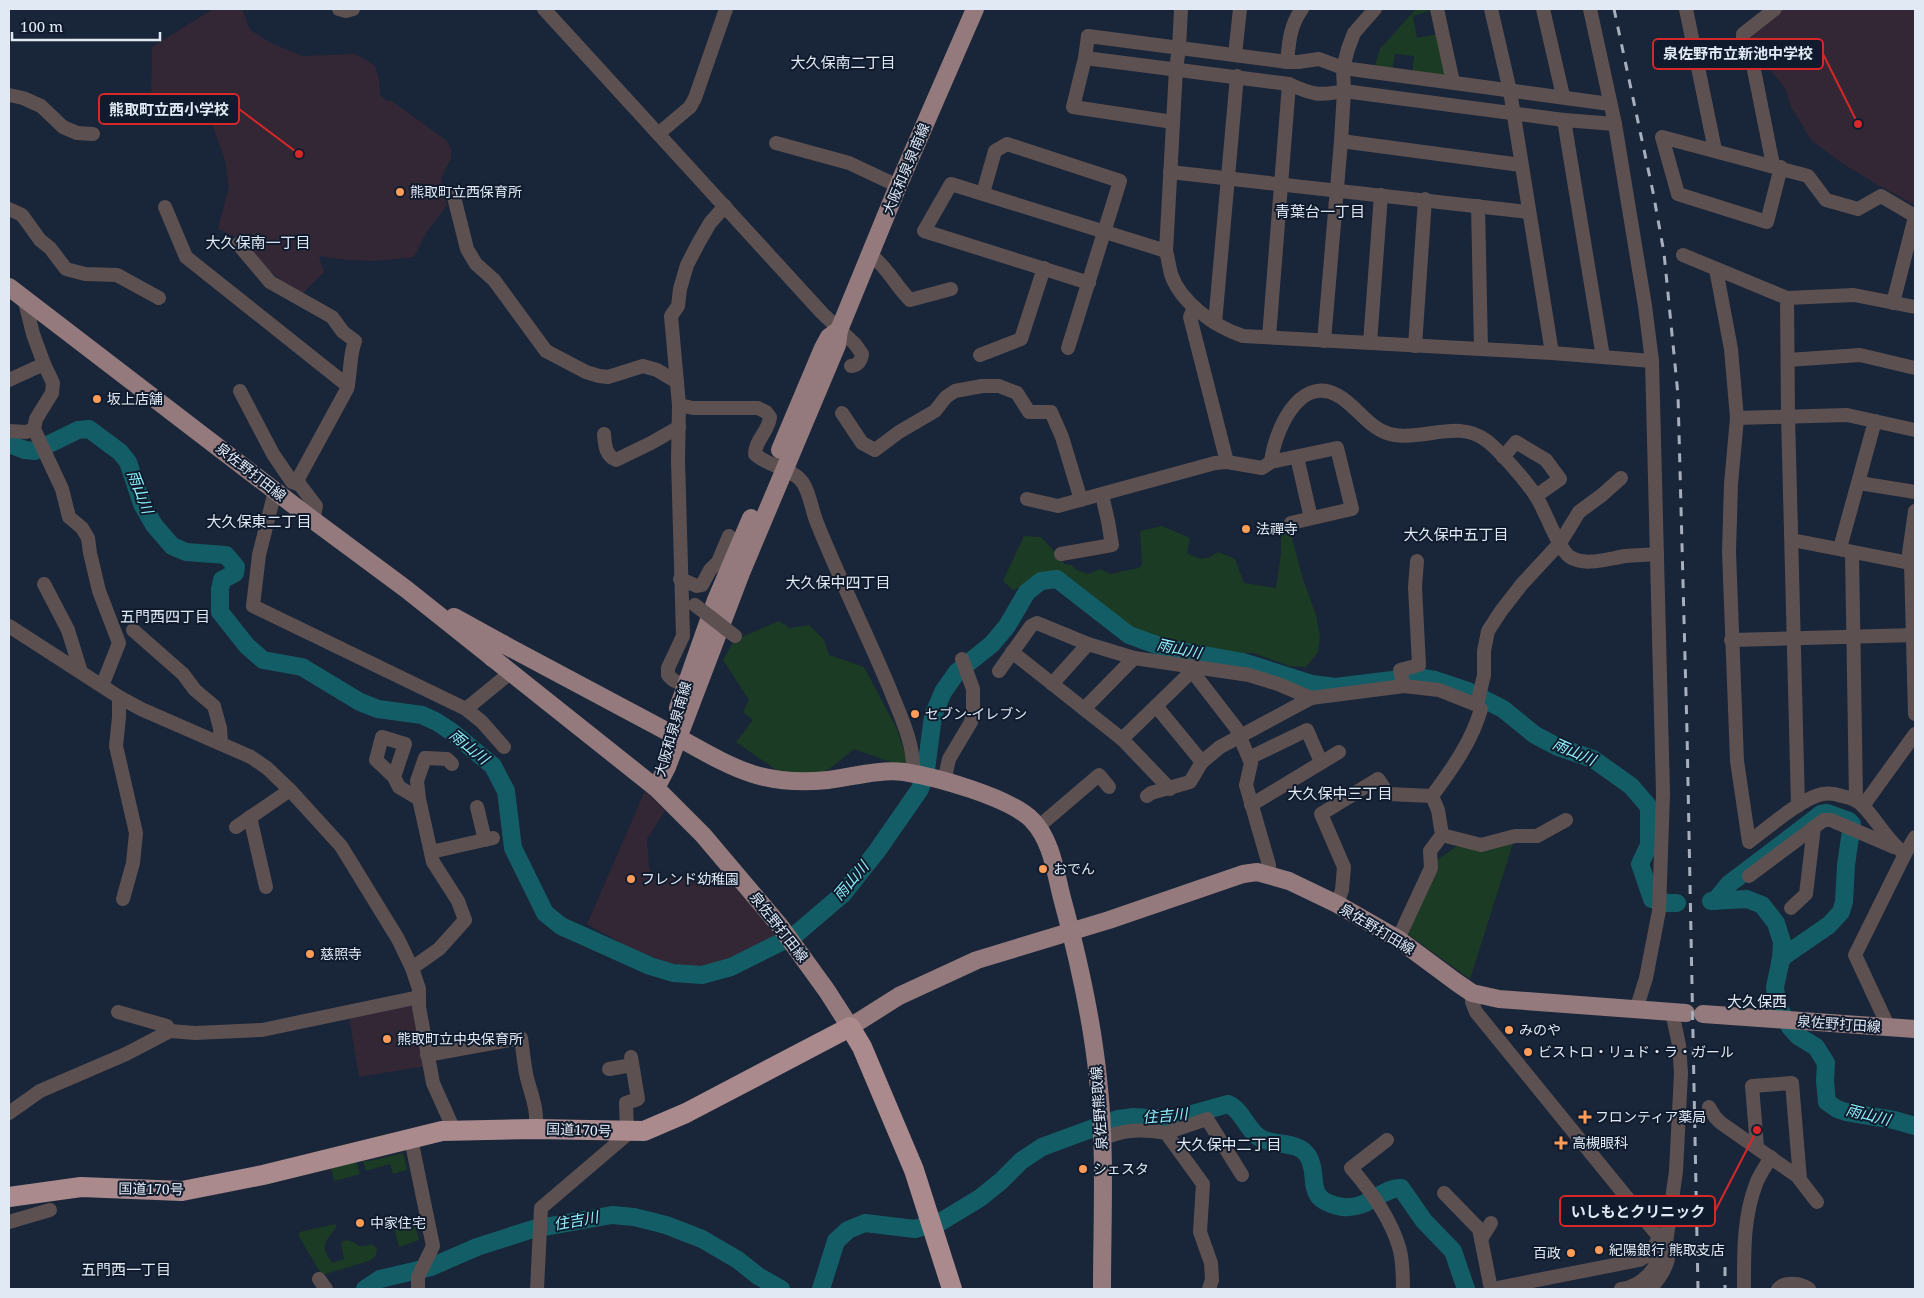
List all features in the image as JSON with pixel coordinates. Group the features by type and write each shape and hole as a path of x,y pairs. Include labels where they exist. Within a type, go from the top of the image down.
{"highway":[{"name":"国道170号","path":"9,1197 50,1207 81,1187 182,1191 254,1177 454,1130 644,1131 658,1126 850,1027"},
{"path":"850,1027 862,1047 914,1170 952,1289"}],"main road":[{"name":"大阪和泉泉南線","path":"656,788 674,735 715,637 823,348 829,337 839,330 898,186 975,9"},
{"name":"泉佐野打田線","path":"9,287 406,589 656,788 703,835 780,926 827,991 850,1027 899,996 967,964 1117,917 1243,874 1257,872 1289,881 1337,904 1398,939 1472,992 1499,998 1636,1010 1915,1029"},
{"name":"大阪和泉泉南線","path":"674,735 685,685 716,600 779,467"},
{"path":"406,589 503,644 744,772 760,778 812,782 874,773 903,772 1002,800 1021,810 1038,827 1047,843 1071,930"},
{"path":"492,658 491,650 503,644"},
{"name":"泉佐野熊取線","path":"1071,930 1099,1081 1102,1289"}],"street":[{"path":"339,9 346,11 353,9"},
{"path":"544,9 839,330 855,344 862,354 861,360 857,365 851,366"},
{"path":"658,134 690,107 695,98 726,9"},
{"path":"1181,9 1166,250 1171,275 1194,307 1215,323 1228,331 1243,336 1552,353 1652,361"},
{"path":"1235,55 1240,9"},
{"path":"1286,62 1289,36 1295,19 1302,9"},
{"path":"1324,341 1341,141 1344,91 1343,68 1354,33 1375,9"},
{"path":"1437,9 1453,82"},
{"path":"1491,9 1510,91 1512,113 1552,353"},
{"path":"1543,9 1562,96"},
{"path":"1590,9 1615,124 1646,306 1652,361 1663,794 1659,911 1646,978 1636,1010"},
{"path":"1686,9 1715,150"},
{"path":"1775,9 1743,34 1743,40 1750,50 1777,166 1767,222 1678,194 1662,137 1777,166 1808,176 1826,200 1858,209 1881,196 1915,216 1893,302"},
{"path":"1173,122 1073,107 1085,58 1088,36 1286,62 1319,59 1343,68 1510,91 1562,96 1610,104"},
{"path":"1085,58 1289,84 1308,93 1324,95 1344,91 1564,120 1615,124"},
{"path":"1215,323 1237,76"},
{"path":"1269,337 1289,84"},
{"path":"9,95 23,98 41,106 63,127 77,132 93,134"},
{"path":"1564,120 1603,357"},
{"path":"1341,141 1521,164"},
{"path":"776,143 849,163 898,186"},
{"path":"983,193 995,151 1007,144 1120,181 1068,348"},
{"path":"1170,172 1282,183 1528,212"},
{"path":"1089,283 924,231 951,184 1166,250"},
{"path":"452,193 468,249 476,264 494,280 546,351 578,368 599,376 608,377 643,366 657,370 677,382"},
{"path":"1370,344 1380,195"},
{"path":"1415,346 1425,199"},
{"path":"165,206 186,257 348,386"},
{"path":"685,685 673,680 668,675 668,668 683,636 688,604 680,579 679,405 671,316 678,306 680,289 688,265 699,242 710,223 725,206"},
{"path":"1478,206 1481,349"},
{"path":"9,209 22,215 40,240 50,248 66,269 85,274 117,275 159,298"},
{"path":"238,244 270,282 332,317 343,332 355,341 351,353 348,386 298,479 300,485 316,506 313,520"},
{"path":"870,254 884,265 896,286 910,300 951,290"},
{"path":"1684,255 1787,298 1854,295 1915,307"},
{"path":"980,355 1021,339 1044,268"},
{"path":"1716,269 1731,348 1737,418 1731,484 1729,552 1737,761 1749,842 1798,806 1823,794 1834,794 1860,803 1900,850"},
{"path":"24,298 33,334 53,382 52,393 36,420 37,435 62,490 69,517 82,528 88,538 99,591 119,643 102,686"},
{"path":"1787,298 1788,415 1798,806"},
{"path":"1194,307 1190,317 1227,462"},
{"path":"1788,360 1860,355 1915,368"},
{"path":"9,380 44,364"},
{"path":"842,413 862,442 875,450 899,432 935,411 946,397 955,391 982,386 999,386 1018,393 1029,412 1051,412 1062,437 1081,500"},
{"path":"240,390 273,454 292,482 300,485"},
{"path":"1271,462 1272,450 1281,428 1296,403 1304,396 1315,392 1327,391 1348,403 1379,430 1393,435 1409,437 1458,430 1487,440 1536,496 1560,544 1570,557 1577,560 1590,561 1657,554"},
{"path":"679,405 693,408 758,408 766,412 770,417 769,424 755,446 755,454 762,461 798,477 804,485 816,522 873,649 904,725 912,751 928,778 949,759 971,722 974,709 973,690 964,666"},
{"path":"1737,418 1788,415 1847,415 1915,430"},
{"path":"1860,803 1854,637 1846,550 1859,483 1874,421"},
{"path":"604,434 608,455 616,460 651,444 679,427"},
{"path":"9,431 37,435"},
{"path":"1503,457 1516,442 1546,460 1560,479 1536,496"},
{"path":"1027,498 1058,506 1227,462 1262,468 1271,462 1337,448 1352,509 1290,523"},
{"path":"1297,457 1310,518"},
{"path":"1476,705 1482,689 1484,652 1488,631 1522,584 1560,544 1580,512 1621,478"},
{"path":"1859,483 1915,492"},
{"path":"275,491 259,555 253,606 466,709 482,722 504,746"},
{"path":"1061,554 1112,545 1102,495"},
{"path":"1915,511 1909,553 1913,564 1915,714"},
{"path":"680,579 697,586 702,585 710,570 718,562 729,536"},
{"path":"1792,540 1913,564"},
{"path":"1404,686 1400,670 1419,665 1415,587 1417,561"},
{"path":"44,584 68,630 81,672"},
{"path":"688,604 735,636"},
{"path":"999,671 1031,626 1037,623 1088,644 1134,658 1192,669 1249,676 1278,684 1311,698"},
{"path":"9,626 119,697 141,709 250,757 266,768 290,790 341,846 398,939 412,968 419,996 419,1007 433,1083 454,1130"},
{"path":"133,630 214,706 220,728 221,743"},
{"path":"1732,640 1914,635"},
{"path":"1052,684 1088,644"},
{"path":"1012,652 1122,739 1170,789"},
{"path":"1084,709 1134,658"},
{"path":"1122,739 1192,669"},
{"path":"1192,669 1236,728 1251,763 1246,785 1269,865 1268,874"},
{"path":"466,709 510,673"},
{"path":"1147,796 1151,793 1190,782 1202,762 1220,747 1311,698 1404,686 1439,690 1476,705 1481,709 1477,723 1455,763 1432,796"},
{"path":"119,697 116,746 136,833 132,863 123,899"},
{"path":"1156,706 1202,762"},
{"path":"1249,758 1306,730 1321,762"},
{"path":"1860,803 1915,734"},
{"path":"1251,805 1339,752"},
{"path":"412,968 438,949 465,920 458,901 433,862 419,799 417,781 425,758 447,759 452,764"},
{"path":"1038,827 1100,775 1109,787"},
{"path":"394,777 400,787 419,799"},
{"path":"1337,904 1342,890 1344,867 1321,814 1378,779 1388,794 1432,796"},
{"path":"236,827 290,790"},
{"path":"1398,939 1431,868 1430,851 1442,835 1438,810 1432,796"},
{"path":"431,852 489,839 477,807"},
{"path":"250,818 266,887"},
{"path":"1442,835 1481,845 1515,836 1538,836 1566,820"},
{"path":"1749,876 1824,820 1831,820 1900,850"},
{"path":"1791,908 1806,894 1814,827"},
{"path":"1889,1028 1855,955 1900,850 1915,837"},
{"path":"1472,992 1472,1002 1476,1012 1668,1251 1664,1269 1650,1289"},
{"path":"9,1113 40,1090 126,1054 170,1031 194,1033 262,1030 419,996"},
{"path":"118,1012 167,1026 170,1031"},
{"path":"1628,1289 1648,1275 1659,1259 1660,1239 1676,1171 1680,1073 1679,1045 1687,1013"},
{"path":"427,1055 521,1038 527,1078 537,1123 535,1129"},
{"path":"537,1289 540,1208 629,1132 626,1103 638,1099 631,1061 609,1069"},
{"path":"1757,1147 1752,1086 1792,1083 1800,1179"},
{"path":"1709,1106 1721,1123 1800,1179 1817,1202"},
{"path":"1101,1130 1115,1133 1144,1129 1166,1133 1207,1119 1242,1175"},
{"path":"1166,1133 1203,1184 1200,1232 1212,1263 1212,1280 1209,1289"},
{"path":"411,1139 433,1246 418,1286"},
{"path":"1387,1140 1351,1168 1375,1198 1399,1247 1402,1262 1403,1289"},
{"path":"1744,1289 1744,1240 1751,1202 1756,1183 1771,1157"},
{"path":"1450,1195 1479,1229 1492,1289 1639,1260 1652,1253 1660,1239"},
{"path":"9,1222 50,1207"},
{"path":"1481,1239 1491,1223"},
{"path":"1639,1260 1647,1264 1649,1268 1648,1275"},
{"path":"1778,1289 1785,1284 1799,1285 1809,1289"}],"shaded area":[{"path":"213,9 239,9 243,11 250,30 273,44 303,56 354,54 368,61 375,66 379,79 380,95 387,101 392,101 447,141 451,148 451,158 441,179 447,205 426,233 414,257 376,261 319,256 324,272 301,295 264,267 240,239 218,229 229,187 225,160 210,118 200,107 176,112 151,109 152,47"},
{"path":"1781,9 1913,9 1915,12 1915,205 1843,164 1811,140 1791,107 1786,89 1755,52 1746,37"},
{"name":"フレンド幼稚園","path":"645,791 665,811 647,839 649,868 656,881 677,877 715,884 724,873 775,935 732,960 698,967 670,964 630,948 587,924"},
{"name":"熊取町立中央保育所","path":"413,1002 425,1066 359,1077 349,1016"}],"green space":[{"path":"1416,9 1432,9 1413,16 1417,38 1438,34 1445,77 1412,74 1414,56 1395,54 1392,71 1374,68 1380,49"},
{"path":"1288,524 1303,579 1316,615 1320,637 1318,652 1306,667 1289,666 1254,653 1246,653 1244,657 1163,640 1134,630 1068,576 1049,572 1043,573 1013,590 1003,581 1024,536 1041,537 1056,553 1057,560 1063,561 1064,564 1072,565 1076,570 1088,574 1100,569 1110,574 1139,568 1142,564 1140,531 1162,526 1190,538 1187,553 1203,558 1218,552 1235,559 1244,583 1276,588 1281,554 1281,536"},
{"path":"779,621 790,628 809,625 824,640 829,655 864,667 897,729 908,763 899,765 854,749 829,769 816,775 782,774 736,742 753,720 743,712 749,700 723,660 733,642"},
{"path":"1515,837 1470,979 1409,935 1406,927 1434,862 1463,842"},
{"path":"403,1153 407,1170 393,1174 390,1164 366,1171 363,1161"},
{"path":"356,1161 360,1174 334,1181 331,1167"},
{"path":"415,1223 419,1240 399,1247 396,1229"},
{"path":"335,1224 337,1226 325,1244 326,1252 332,1263 344,1259 341,1243 346,1240 360,1246 372,1244 377,1249 377,1253 369,1261 322,1275 298,1235 300,1232"}],"waterway":[{"name":"雨山川","path":"9,444 25,450 35,451 78,430 89,429 120,452 128,462 142,504 154,525 172,546 186,552 226,555 236,567 235,573 222,580 220,612 247,646 263,660 302,667 360,702 378,709 422,715 452,732 493,766 506,791 513,848 545,913 561,926 650,966 673,973 702,975 731,967 795,935 843,894 877,851 920,789 926,770 933,716 943,692 957,672 992,644 1007,626 1027,592 1041,581 1057,579 1129,635 1165,648 1243,662 1312,684 1335,687 1417,677 1435,680 1468,691 1503,709 1535,735 1558,747 1593,759 1631,786 1649,807 1649,845 1640,864 1652,899 1677,903"},
{"path":"1715,901 1729,884 1821,814 1827,813 1849,821 1852,824 1846,865 1844,902 1841,912 1829,925 1784,956 1780,962"},
{"name":"雨山川","path":"1711,901 1747,899 1762,905 1776,923 1782,942 1781,959 1775,987 1777,1005 1790,1027 1798,1036 1816,1047 1826,1063 1827,1102 1837,1109 1846,1112 1894,1120 1915,1126"},
{"name":"住吉川","path":"821,1289 836,1241 848,1230 865,1223 915,1229 942,1221 980,1198 1021,1161 1042,1147 1118,1119 1134,1117 1178,1118 1228,1104 1238,1111 1257,1136 1304,1151 1312,1164 1317,1193 1330,1204 1352,1207 1367,1202 1388,1191 1401,1188 1424,1221 1453,1251 1466,1289"},
{"name":"住吉川","path":"365,1289 380,1279 431,1267 477,1247 533,1229 612,1215 634,1217 666,1225 702,1239 738,1260 758,1276 781,1289"}],"railway":[{"path":"1614,9 1664,253 1678,395 1698,1289"},
{"path":"1725,1267 1725,1289"}],"place":[{"name":"泉佐野市立新池中学校","path":"1858,124"},
{"name":"熊取町立西小学校","path":"299,154"},
{"name":"熊取町立西保育所","path":"400,192"},
{"name":"坂上店舗","path":"97,399"},
{"name":"法禪寺","path":"1246,529"},
{"name":"セブン-イレブン","path":"915,714"},
{"name":"おでん","path":"1043,869"},
{"name":"フレンド幼稚園","path":"631,879"},
{"name":"慈照寺","path":"310,954"},
{"name":"みのや","path":"1509,1030"},
{"name":"熊取町立中央保育所","path":"387,1039"},
{"name":"ビストロ・リュド・ラ・ガール","path":"1528,1052"},
{"name":"フロンティア薬局","path":"1585,1117"},
{"name":"いしもとクリニック","path":"1757,1130"},
{"name":"高槻眼科","path":"1561,1143"},
{"name":"シェスタ","path":"1083,1169"},
{"name":"中家住宅","path":"360,1223"},
{"name":"紀陽銀行 熊取支店","path":"1599,1250"},
{"name":"百政","path":"1571,1253"}],"district":[{"name":"大久保南二丁目","path":"843,63"},
{"name":"青葉台一丁目","path":"1320,212"},
{"name":"大久保南一丁目","path":"258,243"},
{"name":"大久保東二丁目","path":"259,522"},
{"name":"大久保中五丁目","path":"1456,535"},
{"name":"大久保中四丁目","path":"838,583"},
{"name":"五門西四丁目","path":"165,617"},
{"name":"大久保中三丁目","path":"1340,794"},
{"name":"大久保西","path":"1757,1002"},
{"name":"大久保中二丁目","path":"1229,1145"},
{"name":"五門西一丁目","path":"126,1270"}]}
